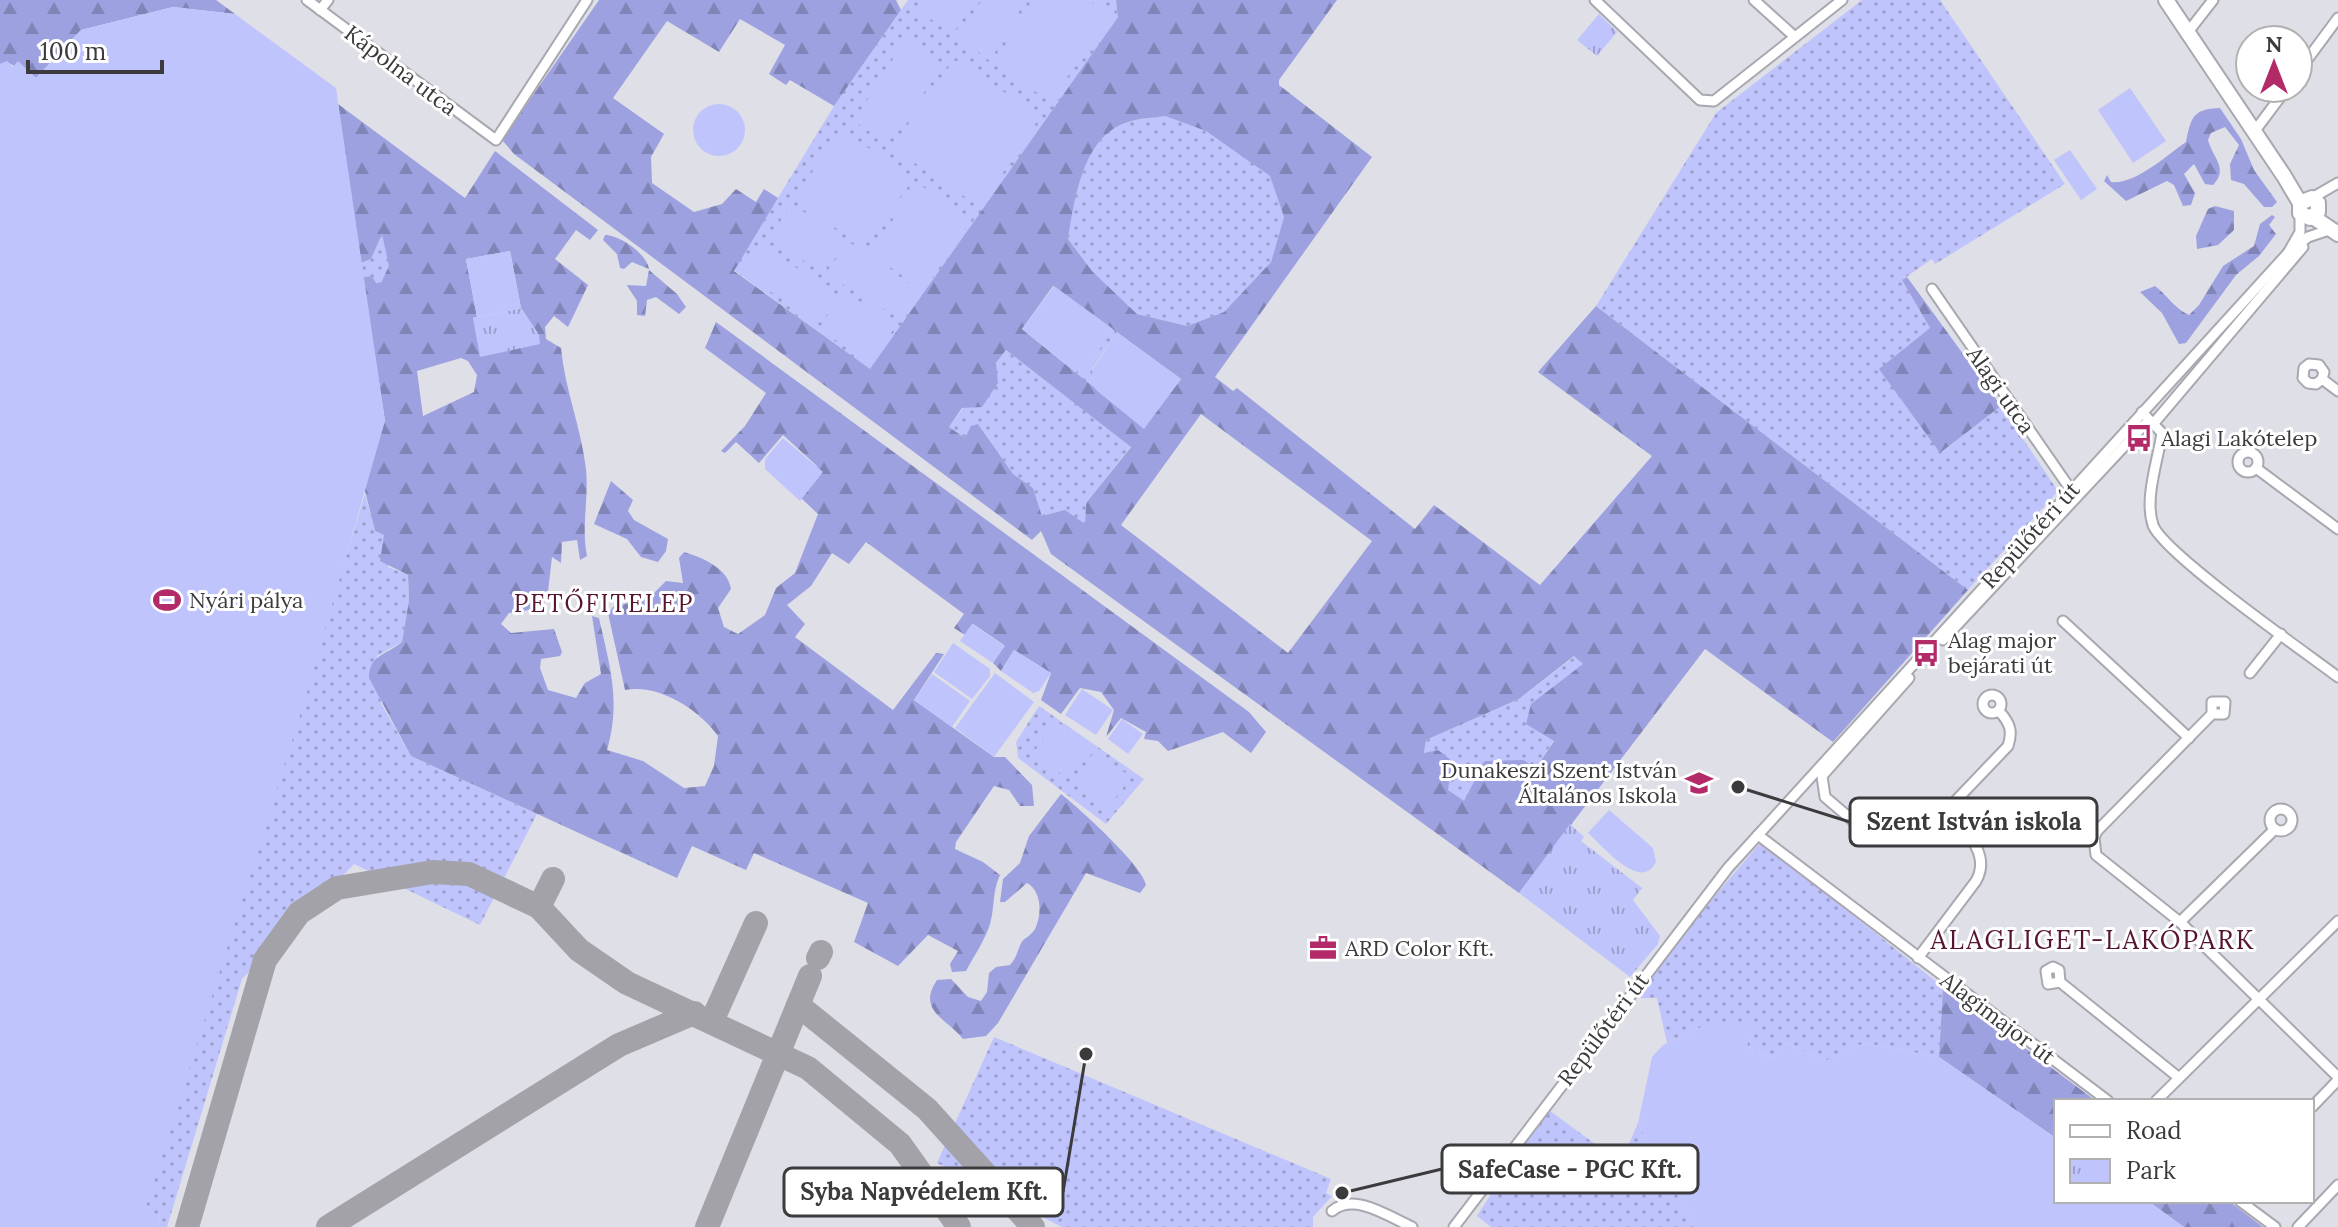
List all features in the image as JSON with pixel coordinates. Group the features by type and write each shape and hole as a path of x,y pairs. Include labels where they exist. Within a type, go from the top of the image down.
{"main road":[{"path":"2166,0 2284,176 2335,232"}],"street":[{"name":"Kápolna utca","path":"307,0 496,140 587,0"},
{"path":"320,10 328,0"},
{"path":"1595,0 1700,100 1714,101 1842,0"},
{"path":"1754,0 1795,37"},
{"path":"2188,32 2213,0"},
{"path":"2314,50 2338,18"},
{"path":"2254,132 2275,104"},
{"path":"2308,237 2310,208 2338,184"},
{"name":"Repülőtéri út","path":"2288,253 2310,208"},
{"name":"Repülőtéri út","path":"1454,1227 1673,936 1758,835 2288,253 2308,237 2335,232"},
{"path":"1918,958 1976,881 1982,865 1978,848 1943,814 1932,810 1885,814 1871,826 1872,834 1868,839 1859,839 1858,825 1825,797 1822,776 1931,653 2149,424 2303,247"},
{"name":"Alagi utca","path":"1932,289 2071,490"},
{"path":"2322,379 2338,391"},
{"path":"2142,412 2149,424 2162,433 2150,510 2154,528 2207,578 2338,677"},
{"path":"2256,468 2338,529"},
{"path":"2063,621 2189,738"},
{"path":"2250,673 2281,634"},
{"path":"1943,814 2008,746 2012,734 2009,721 1999,711"},
{"path":"2212,714 2097,831 2094,838 2096,855 2180,922 2338,1078 2314,1105"},
{"path":"1773,819 1769,831 1774,849"},
{"path":"2180,922 2275,829"},
{"path":"1758,835 1774,849"},
{"name":"Alagimajor út","path":"1774,849 2105,1099"},
{"path":"2158,1099 2338,921"},
{"path":"2060,982 2178,1077"},
{"path":"2298,1227 2338,1185"},
{"path":"1332,1211 1338,1206 1357,1203 1412,1227"},
{"path":"2243,1203 2275,1227"}],"green space":[{"path":"0,0 216,0 235,14 173,7 81,30 36,78 7,62 0,64"},
{"path":"599,0 896,0 901,10 834,106 790,80 786,85 769,74 785,45 740,19 719,52 667,21 613,98 664,134 651,157 652,183 694,212 722,204 736,189 756,202 764,189 778,198 734,271 870,369 1118,17 1116,0 1337,0 1279,80 1279,85 1372,157 1215,377 1233,391 1237,388 1415,529 1434,505 1540,585 1652,456 1538,372 1596,306 1968,590 1833,742 1705,649 1519,893 1051,554 1041,531 1032,540 514,154 502,140","holes":["1165,116 1206,131 1270,176 1284,217 1271,262 1224,312 1187,326 1137,314 1092,271 1068,239 1078,189 1091,155 1113,129 1141,119","1053,286 1181,379 1144,428 1022,329","1006,350 1131,447 1086,503 1085,524 1065,510 1042,516 1033,488 1013,474 978,424 971,426 965,438 949,427 962,408 982,407 998,383 996,363","1201,414 1372,541 1288,653 1121,525","1574,656 1583,664 1531,704 1526,724 1554,741 1536,768 1523,760 1485,761 1464,801 1448,790 1452,761 1438,750 1424,753 1426,740 1519,699"]},
{"path":"908,0 1116,0 1118,17 870,370 734,270 834,106"},
{"path":"927,0 975,0 953,34 919,11"},
{"path":"982,0 1026,0 990,61 958,36"},
{"path":"1032,0 1089,0 1112,18 1049,101 994,63"},
{"path":"1862,0 1940,0 2065,184 1935,264 1932,259 1902,280 1930,328 1940,453 2001,406 2058,491 1968,590 1596,306 1716,113"},
{"name":"Nyári pálya","path":"173,7 235,14 336,88 385,421 303,706 145,1210 160,1215 157,1227 0,1227 0,64 7,61 13,67 18,61 36,78 81,30"},
{"path":"1599,14 1617,32 1597,56 1577,40"},
{"path":"907,37 944,65 887,144 854,121"},
{"path":"958,60 1040,117 980,207 896,150 894,144 951,64"},
{"path":"2130,88 2166,141 2133,163 2098,110"},
{"path":"338,104 465,198 495,151 598,230 590,240 576,230 555,259 588,285 568,327 554,316 545,327 546,339 561,348 584,453 587,556 580,560 577,540 562,542 561,563 552,557 547,600 535,609 509,613 501,624 511,633 554,629 562,652 560,656 541,659 540,668 548,690 576,698 585,683 601,674 592,616 599,618 614,700 607,750 643,761 684,788 705,786 714,766 718,736 701,717 677,701 651,691 625,690 608,613 614,606 648,599 666,581 683,583 679,558 684,552 706,561 725,575 731,589 718,608 724,627 738,634 765,615 776,588 795,573 818,514 801,498 817,466 783,435 759,463 736,442 725,453 721,451 745,426 766,393 705,348 716,322 1249,712 1266,732 1251,753 1223,732 1168,751 1158,741 1144,739 1146,732 1121,718 1106,737 1114,710 1101,692 1080,688 1061,714 1041,700 1051,673 1014,650 1001,671 993,663 1004,645 973,624 965,635 954,628 964,614 866,542 849,564 832,553 811,586 787,605 805,624 795,637 893,710 936,653 944,654 914,700 994,757 1005,757 1032,785 1034,806 1020,806 1009,790 994,786 956,842 955,849 983,862 1000,875 990,924 982,942 966,971 952,972 950,964 958,951 928,935 898,966 854,942 868,903 754,853 746,870 692,846 677,878 411,756 369,678 375,660 402,642 409,600 408,575 380,561 384,535 375,531 361,475 385,421 363,277 372,276 376,283 381,283 389,266 382,234 371,259 361,263","holes":["510,251 521,308 539,335 473,318 477,317 466,259","461,358 468,361 477,375 474,392 423,416 417,371"]},
{"path":"719,104 737,112 745,130 737,148 719,156 701,148 693,130 701,112"},
{"path":"2220,108 2241,139 2254,170 2277,202 2272,207 2264,207 2244,184 2231,180 2230,164 2239,145 2225,127 2211,133 2208,140 2220,168 2213,185 2205,184 2194,164 2184,174 2195,193 2191,205 2183,206 2174,185 2167,181 2126,201 2104,181 2107,175 2111,182 2120,182 2150,168 2186,142 2195,116 2204,110"},
{"path":"1165,116 1206,131 1270,175 1284,217 1271,262 1224,312 1187,326 1137,314 1092,271 1068,239 1083,171 1100,141 1113,129 1128,122"},
{"path":"846,133 906,173 910,184 864,246 803,207 798,194 834,139"},
{"path":"2070,150 2097,189 2081,200 2054,160"},
{"path":"920,185 972,219 924,290 871,254 915,186"},
{"path":"2215,206 2234,211 2234,230 2218,245 2197,249 2196,236 2208,209"},
{"path":"789,208 801,210 846,240 825,269 816,268 768,240"},
{"path":"2272,215 2275,217 2269,225 2276,234 2259,256 2236,275 2186,343 2179,344 2162,313 2140,292 2155,286 2189,315 2199,305 2223,266 2254,246 2260,224"},
{"path":"382,233 390,266 381,283 376,283 372,276 363,277 361,263 371,259"},
{"path":"605,235 632,246 649,269 632,262 624,269 620,268 617,254 603,240"},
{"path":"849,242 922,292 900,319 829,276 827,271"},
{"path":"760,247 832,288 833,296 816,322 743,273"},
{"path":"510,251 521,308 477,317 466,259"},
{"path":"649,270 677,294 686,307 679,314 656,297 647,300 645,316 637,315 637,301 627,285 646,286"},
{"path":"1907,277 2001,406 1940,453 1879,369 1930,328 1902,280"},
{"path":"1054,286 1113,329 1088,367 1075,372 1022,329"},
{"path":"843,292 898,323 869,364 819,328"},
{"path":"521,308 539,335 540,344 480,357 473,318"},
{"path":"1113,329 1117,332 1092,369 1096,390 1075,372 1088,366"},
{"path":"1117,332 1181,379 1144,429 1096,390 1092,370"},
{"path":"1006,350 1131,446 1086,503 1085,524 1042,516 1033,488 1013,474 978,424 965,438 949,427"},
{"path":"783,438 823,472 800,501 765,469 765,459"},
{"path":"611,481 633,500 628,511 634,520 668,539 666,551 658,562 641,557 627,539 594,524"},
{"path":"365,494 375,531 384,535 388,567 408,575 409,600 402,642 377,656 381,703 411,756 537,814 480,925 354,864 242,979 167,1227 157,1227 160,1215 144,1211"},
{"path":"972,624 1005,646 993,663 960,641"},
{"path":"953,643 990,669 990,676 972,699 934,672"},
{"path":"1014,650 1051,673 1039,691 1033,693 1001,671"},
{"path":"1575,656 1584,663 1554,740 1536,768 1464,802 1448,790 1424,754 1426,740 1519,699"},
{"path":"995,673 1034,702 994,757 955,728"},
{"path":"932,674 970,701 952,727 914,700"},
{"path":"1082,689 1113,710 1096,735 1065,715"},
{"path":"1039,706 1144,779 1106,824 1018,758 1016,742"},
{"path":"1122,719 1143,734 1128,754 1108,739"},
{"path":"1056,721 1089,745 1065,777 1033,753"},
{"path":"1095,751 1131,777 1109,807 1073,782"},
{"path":"1061,794 1123,852 1146,885 1140,893 1086,873 998,1023 986,1036 963,1039 936,1014 930,999 931,991 937,980 951,979 968,997 981,1001 987,992 989,973 996,967 1010,965 1021,943 1034,931 1040,910 1036,892 1027,883 1005,902 1000,902 1003,879 1020,863 1029,836"},
{"path":"1609,810 1653,848 1656,862 1649,870 1632,870 1622,864 1588,833"},
{"path":"1570,824 1584,837 1581,841 1642,888 1633,900 1660,936 1658,944 1630,977 1519,893"},
{"path":"1761,842 1943,987 1939,1057 1864,1043 1825,1061 1788,1043 1771,1058 1747,1046 1750,1026 1704,1026 1667,1043 1657,998 1641,998 1636,988"},
{"path":"1943,987 2093,1099 2054,1099 2054,1137 1939,1057"},
{"path":"1704,1026 1751,1026 1747,1046 1771,1058 1788,1043 1825,1061 1864,1043 1939,1057 2054,1137 2054,1203 2151,1203 2184,1227 1695,1227 1638,1123 1652,1057 1663,1045"},
{"path":"994,1037 1331,1179 1326,1193 1332,1196 1313,1217 1313,1227 1062,1227 937,1163"},
{"path":"1546,1108 1621,1163 1638,1123 1695,1227 1491,1227 1477,1216"},
{"path":"2151,1203 2232,1203 2263,1227 2184,1227"}],"taxiway":[{"path":"187,1227 265,960 299,913 337,888 433,872 469,874 539,907 579,950 627,983 808,1068 900,1144 959,1227"},
{"path":"539,907 553,879"},
{"path":"712,1021 756,923"},
{"path":"818,958 821,952"},
{"path":"707,1227 810,976"},
{"path":"798,1005 927,1109 1033,1227"},
{"path":"328,1227 619,1045 694,1013"}],"place":[{"name":"Alagi Lakótelep","path":"2139,438"},
{"name":"Nyári pálya","path":"167,600"},
{"name":"Alag major bejárati út","path":"1926,653"},
{"name":"Dunakeszi Szent István Általános Iskola","path":"1699,783"},
{"name":"Szent István iskola","path":"1738,787"},
{"name":"ARD Color Kft.","path":"1323,948"},
{"name":"Syba Napvédelem Kft.","path":"1086,1054"},
{"name":"SafeCase - PGC Kft.","path":"1342,1193"}],"district":[{"name":"PETŐFITELEP","path":"604,604"},
{"name":"ALAGLIGET-LAKÓPARK","path":"2093,940"}]}
